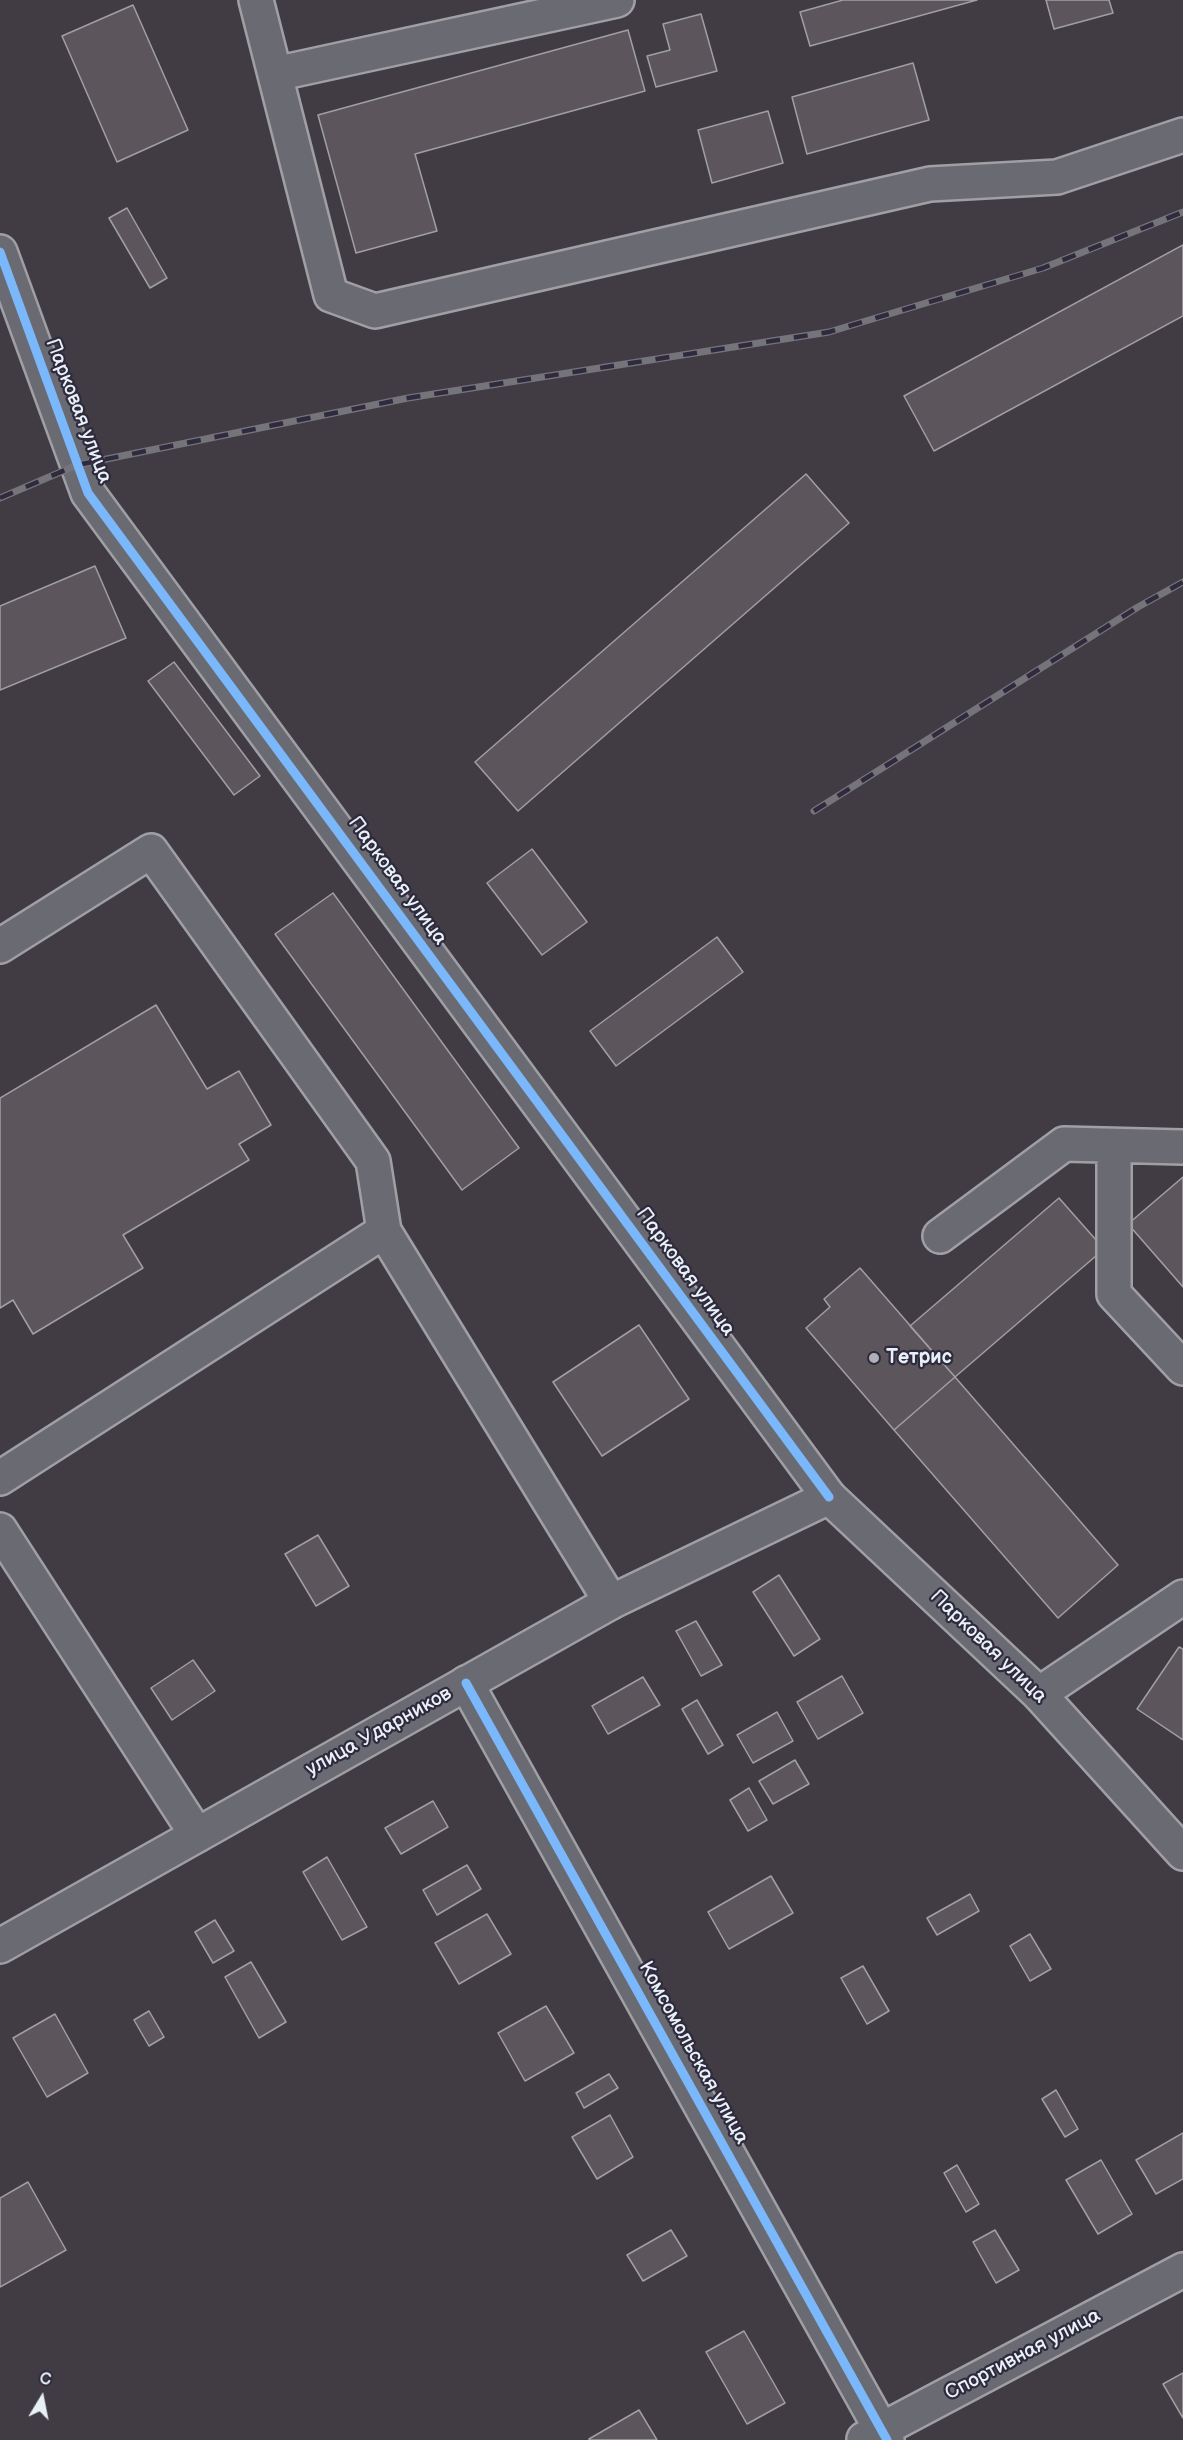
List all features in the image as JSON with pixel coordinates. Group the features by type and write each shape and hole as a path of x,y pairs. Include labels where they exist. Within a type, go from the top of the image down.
{"street":[{"path":"256,0 331,295 375,311 930,184 1057,177 1183,135"},
{"path":"275,74 616,0"},
{"name":"Парковая улица","path":"0,252 88,493 829,1497 1039,1694 1183,1853"},
{"path":"0,946 151,851 373,1161 384,1231 611,1602"},
{"path":"940,1236 1064,1144 1183,1147"},
{"path":"1114,1146 1114,1294 1183,1368"},
{"path":"0,1478 384,1231"},
{"name":"улица Ударников","path":"0,1946 611,1602 829,1497"},
{"path":"0,1530 196,1835"},
{"path":"1039,1694 1183,1596"},
{"name":"Комсомольская улица","path":"466,1683 877,2436"},
{"name":"Спортивная улица","path":"877,2436 1183,2270"}],"building":[{"path":"843,0 977,0 810,46 800,12"},
{"path":"1046,0 1109,0 1113,13 1054,29"},
{"path":"133,5 188,130 117,162 62,36"},
{"path":"701,14 717,71 656,87 647,56 670,50 663,24"},
{"path":"628,30 645,91 415,154 437,231 356,253 318,115"},
{"path":"913,63 929,120 807,154 792,97"},
{"path":"768,111 783,163 712,183 698,130"},
{"path":"127,208 167,278 150,288 109,218"},
{"path":"1183,245 1183,316 934,451 904,396"},
{"path":"806,474 849,523 518,811 475,762"},
{"path":"95,566 126,638 0,690 0,606"},
{"path":"174,662 260,776 234,795 148,681"},
{"path":"532,849 587,922 542,955 487,883"},
{"path":"333,893 519,1148 462,1190 275,934"},
{"path":"717,937 743,972 616,1066 590,1031"},
{"path":"156,1005 207,1089 239,1071 271,1125 239,1144 249,1160 123,1235 143,1268 33,1334 13,1300 0,1308 0,1098"},
{"path":"1183,1177 1183,1287 1128,1224"},
{"path":"1059,1198 1104,1249 955,1377 910,1326"},
{"path":"860,1268 955,1377 894,1430 806,1328 830,1307 824,1299"},
{"path":"639,1325 689,1399 602,1456 553,1382"},
{"path":"955,1377 1118,1565 1058,1618 894,1430"},
{"path":"318,1535 349,1586 316,1606 285,1554"},
{"path":"779,1575 820,1639 794,1656 753,1592"},
{"path":"696,1621 722,1665 701,1676 676,1631"},
{"path":"1179,1647 1183,1649 1183,1740 1137,1709"},
{"path":"193,1660 215,1691 172,1720 151,1688"},
{"path":"842,1676 863,1713 818,1739 797,1702"},
{"path":"643,1677 660,1705 608,1734 592,1706"},
{"path":"697,1700 723,1745 708,1754 682,1709"},
{"path":"777,1712 793,1741 753,1763 737,1735"},
{"path":"795,1760 809,1784 773,1804 759,1781"},
{"path":"749,1788 767,1820 748,1831 730,1800"},
{"path":"433,1801 448,1827 401,1854 385,1828"},
{"path":"327,1857 367,1927 342,1940 303,1872"},
{"path":"467,1865 481,1889 437,1915 423,1890"},
{"path":"771,1876 793,1913 729,1949 708,1912"},
{"path":"970,1894 979,1911 937,1935 927,1918"},
{"path":"487,1914 511,1954 459,1984 435,1943"},
{"path":"215,1920 234,1951 213,1963 195,1932"},
{"path":"1030,1934 1051,1969 1030,1981 1010,1946"},
{"path":"251,1962 286,2022 259,2038 225,1977"},
{"path":"863,1966 889,2011 867,2024 841,1978"},
{"path":"546,2006 574,2053 525,2081 498,2033"},
{"path":"149,2011 164,2037 149,2046 134,2020"},
{"path":"55,2014 88,2073 47,2097 13,2038"},
{"path":"609,2074 618,2088 584,2108 576,2093"},
{"path":"1056,2090 1078,2129 1065,2137 1042,2099"},
{"path":"610,2115 633,2157 597,2179 572,2137"},
{"path":"1183,2133 1183,2179 1156,2194 1136,2160"},
{"path":"1101,2160 1132,2214 1098,2234 1066,2180"},
{"path":"957,2165 979,2204 966,2212 944,2173"},
{"path":"28,2182 66,2250 0,2287 0,2198"},
{"path":"671,2230 687,2256 643,2281 627,2255"},
{"path":"995,2230 1019,2270 996,2283 973,2242"},
{"path":"744,2331 785,2403 747,2424 706,2352"},
{"path":"1183,2373 1183,2418 1163,2384"},
{"path":"639,2410 657,2440 589,2440 589,2439"}],"railway":[{"path":"0,498 77,465 408,398 829,332 1043,268 1183,212"},
{"path":"814,811 1138,607 1183,582"}],"cycle path":[{"path":"0,252 88,493 829,1497"},
{"path":"466,1683 887,2440"}],"place":[{"name":"Тетрис","path":"874,1358"}]}
